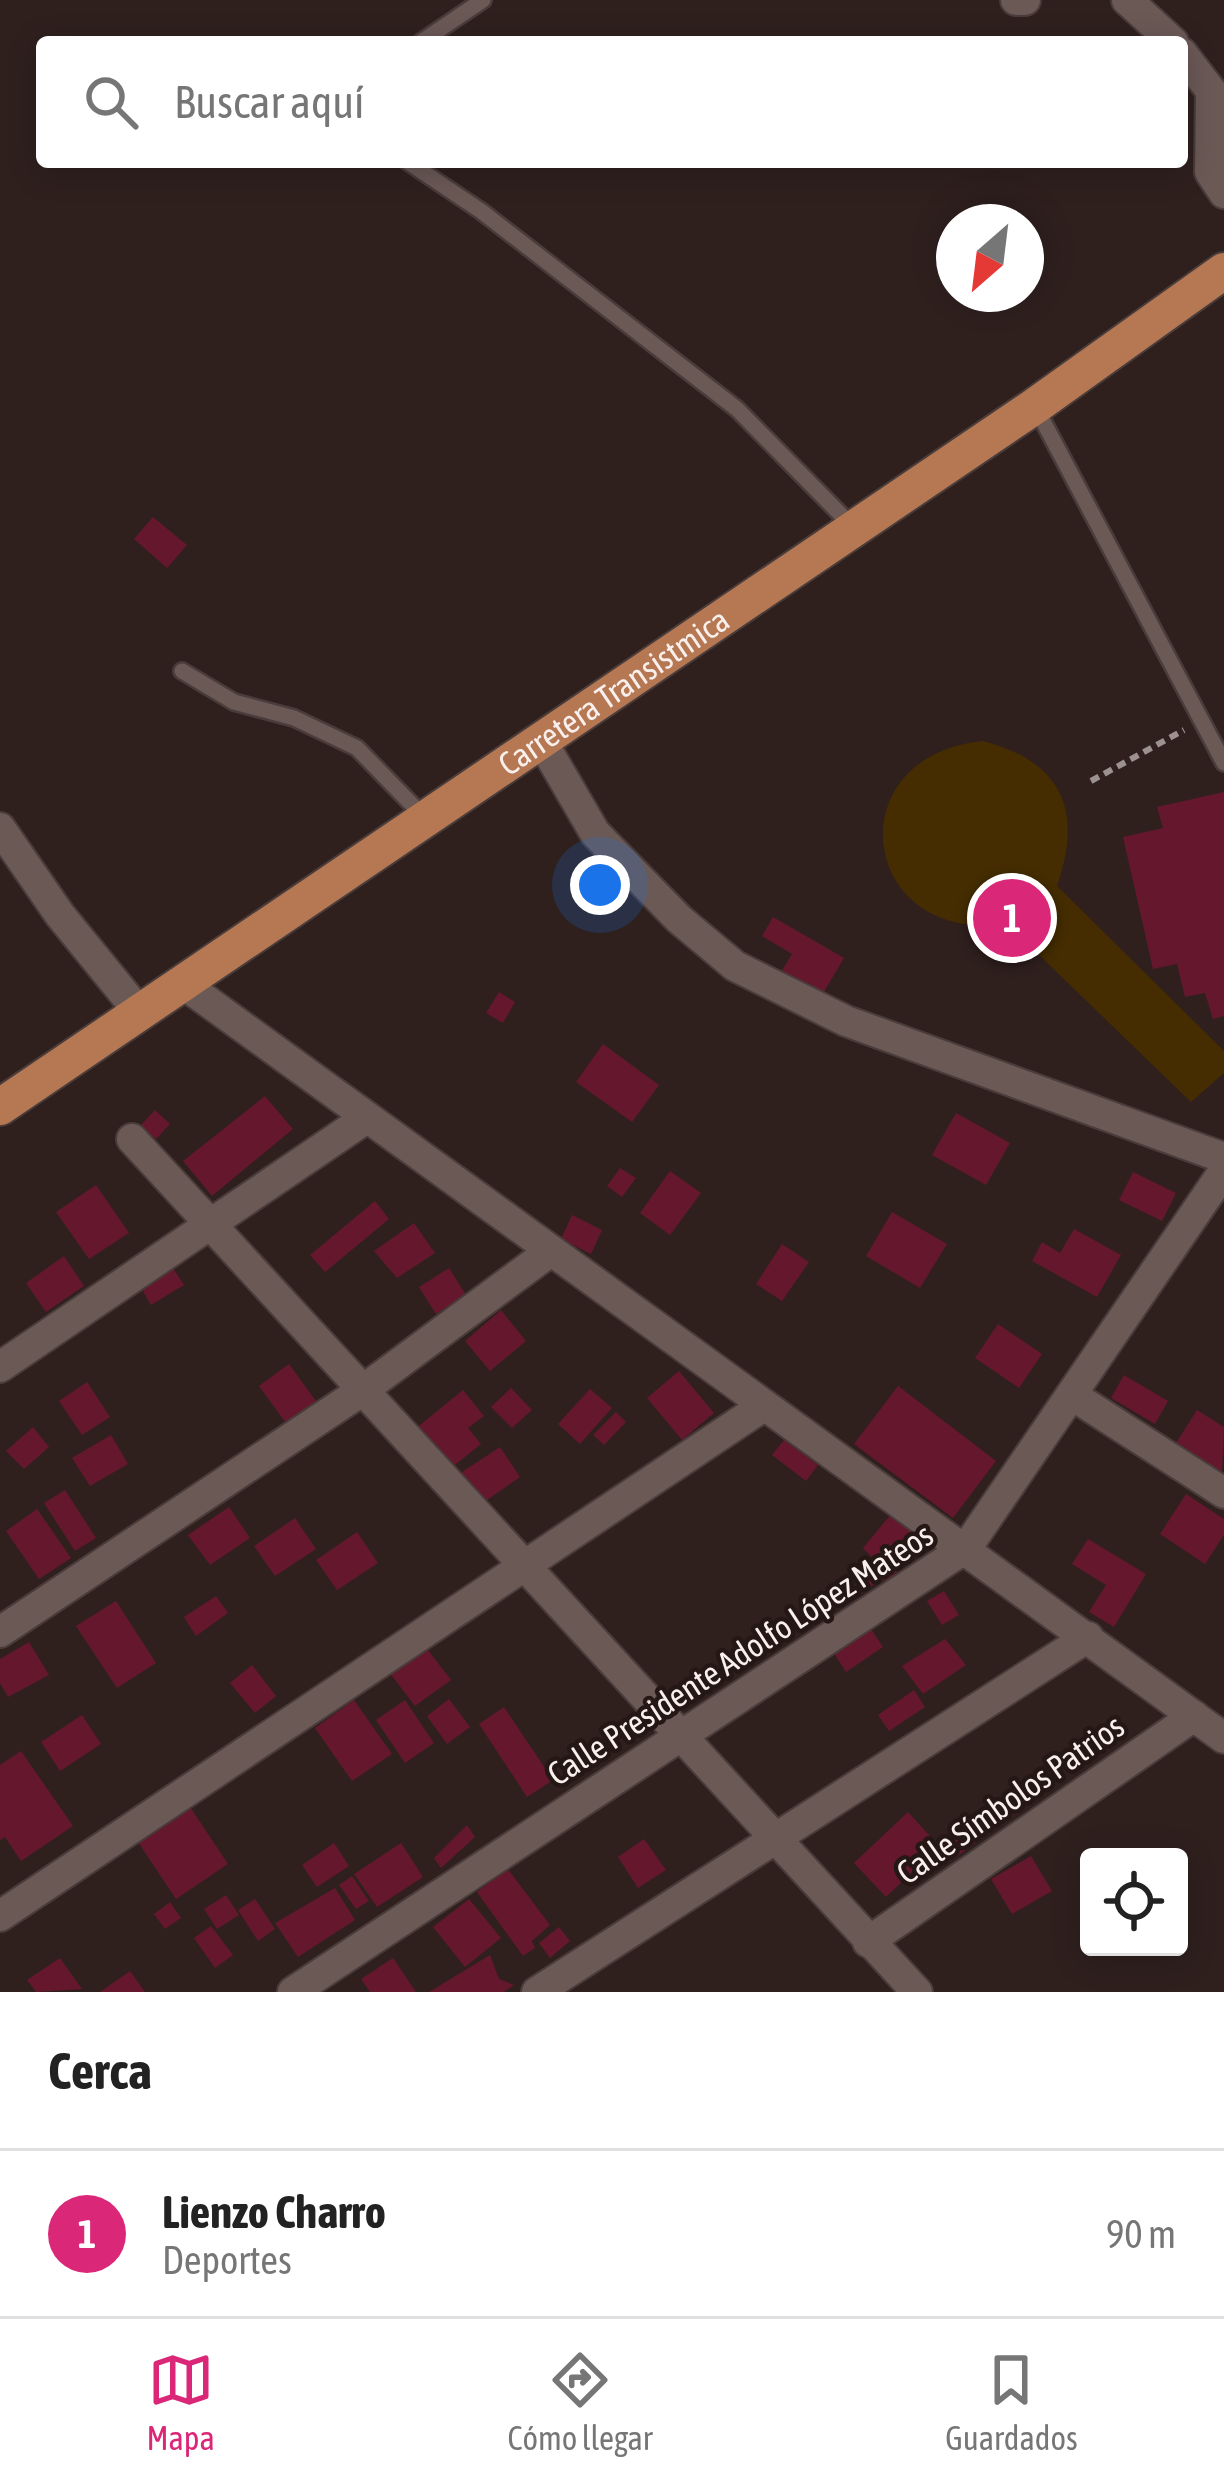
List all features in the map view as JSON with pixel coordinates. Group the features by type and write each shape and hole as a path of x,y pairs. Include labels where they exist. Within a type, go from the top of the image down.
{"main road":[{"name":"Carretera Transistmica","path":"0,1107 855,529 1224,271"}],"street":[{"path":"1016,0 1025,0"},
{"path":"1127,0 1166,36"},
{"path":"1188,61 1210,91 1210,172 1224,194"},
{"path":"541,740 595,833 679,919 735,966 845,1021 1224,1158"},
{"path":"0,828 60,915 140,1013"},
{"path":"185,985 762,1407 967,1547 1224,1738"},
{"path":"0,1366 364,1119"},
{"path":"132,1139 916,1992"},
{"name":"Calle Presidente Adolfo López Mateos","path":"293,1992 967,1547 1224,1171"},
{"path":"0,1632 363,1390 548,1252"},
{"path":"1072,1395 1224,1492"},
{"path":"0,1916 762,1407"},
{"path":"537,1992 1088,1637"},
{"name":"Calle Símbolos Patrios","path":"868,1942 1194,1716"}],"lane":[{"path":"430,36 483,0"},
{"path":"417,168 481,212 736,410 855,529"},
{"path":"1035,406 1224,763"},
{"path":"182,671 234,702 294,718 357,748 427,819"}],"path":[{"path":"1091,781 1201,721"}],"shaded area":[{"path":"983,741 1032,762 1060,793 1068,835 1057,886 1224,1051 1224,1073 1191,1102 1007,924 957,923 920,906 895,879 884,846 886,811 903,778 935,754"}],"building":[{"path":"153,517 187,545 167,568 134,539"},
{"path":"1224,792 1224,1016 1213,1019 1205,993 1185,997 1177,964 1153,969 1123,837 1163,828 1157,807"},
{"path":"773,917 844,958 818,1002 777,979 792,954 762,936"},
{"path":"499,992 515,1002 503,1023 486,1013"},
{"path":"603,1044 659,1085 632,1122 576,1082"},
{"path":"265,1096 293,1129 212,1196 183,1161"},
{"path":"155,1110 170,1124 156,1139 140,1126"},
{"path":"956,1113 1010,1143 986,1185 932,1155"},
{"path":"620,1168 636,1178 622,1197 607,1186"},
{"path":"670,1171 701,1193 670,1235 640,1213"},
{"path":"1133,1172 1176,1193 1162,1221 1119,1200"},
{"path":"96,1185 129,1233 89,1259 56,1212"},
{"path":"375,1201 389,1219 325,1272 310,1255"},
{"path":"892,1212 947,1244 920,1288 866,1256"},
{"path":"572,1215 602,1230 591,1254 561,1239"},
{"path":"414,1223 435,1253 397,1278 374,1251"},
{"path":"1074,1229 1121,1255 1097,1297 1032,1261 1042,1242 1060,1253"},
{"path":"782,1244 809,1262 782,1301 756,1284"},
{"path":"64,1256 84,1286 46,1312 26,1283"},
{"path":"171,1265 184,1285 151,1305 139,1284"},
{"path":"449,1268 466,1295 436,1314 419,1287"},
{"path":"501,1310 526,1341 490,1371 465,1341"},
{"path":"998,1324 1042,1354 1019,1388 975,1358"},
{"path":"289,1364 318,1404 288,1426 259,1386"},
{"path":"679,1371 714,1413 682,1440 647,1398"},
{"path":"1124,1375 1168,1401 1155,1424 1111,1398"},
{"path":"87,1382 110,1417 82,1435 59,1401"},
{"path":"898,1386 996,1461 953,1518 854,1444"},
{"path":"511,1388 532,1410 512,1428 491,1407"},
{"path":"590,1389 612,1408 580,1444 558,1424"},
{"path":"463,1390 484,1416 468,1428 481,1444 451,1468 414,1430"},
{"path":"1197,1410 1224,1427 1222,1473 1176,1443"},
{"path":"616,1412 626,1422 604,1445 593,1435"},
{"path":"33,1427 49,1447 24,1469 6,1451"},
{"path":"111,1435 128,1464 90,1486 72,1458"},
{"path":"784,1440 818,1465 806,1481 772,1455"},
{"path":"500,1447 520,1477 480,1505 459,1474"},
{"path":"65,1490 96,1538 75,1551 44,1503"},
{"path":"1186,1494 1224,1519 1224,1535 1205,1564 1160,1534"},
{"path":"229,1507 250,1538 210,1565 188,1535"},
{"path":"37,1509 71,1558 39,1579 6,1531"},
{"path":"892,1513 923,1542 893,1576 871,1586 862,1574 876,1561 863,1548"},
{"path":"295,1518 316,1549 275,1576 254,1546"},
{"path":"357,1532 378,1563 337,1590 316,1560"},
{"path":"1088,1539 1146,1574 1114,1627 1089,1612 1106,1585 1072,1564"},
{"path":"944,1591 959,1615 942,1625 927,1601"},
{"path":"216,1596 228,1613 196,1636 184,1617"},
{"path":"116,1601 156,1663 117,1688 76,1626"},
{"path":"871,1629 883,1647 846,1672 834,1653"},
{"path":"945,1639 966,1665 923,1694 902,1666"},
{"path":"29,1642 49,1675 8,1697 0,1683 0,1659"},
{"path":"425,1646 451,1680 415,1706 389,1672"},
{"path":"252,1665 276,1696 255,1713 230,1683"},
{"path":"914,1690 925,1707 889,1731 878,1715"},
{"path":"449,1699 470,1727 447,1744 427,1716"},
{"path":"354,1700 392,1754 352,1781 315,1728"},
{"path":"405,1700 434,1743 405,1763 376,1720"},
{"path":"504,1707 553,1780 527,1797 479,1724"},
{"path":"82,1715 101,1744 60,1771 41,1742"},
{"path":"21,1751 73,1826 21,1861 5,1837 0,1840 0,1765"},
{"path":"1010,1792 1022,1808 956,1857 945,1842"},
{"path":"188,1804 228,1864 176,1899 136,1839"},
{"path":"908,1812 939,1846 886,1897 854,1863"},
{"path":"467,1825 475,1837 441,1868 434,1858"},
{"path":"644,1839 666,1870 638,1888 618,1857"},
{"path":"334,1843 349,1866 317,1887 302,1865"},
{"path":"401,1843 423,1877 377,1907 354,1874"},
{"path":"1031,1856 1052,1891 1012,1914 991,1879"},
{"path":"507,1868 550,1925 532,1941 535,1948 523,1956 477,1892"},
{"path":"352,1876 369,1901 356,1909 339,1885"},
{"path":"335,1888 355,1920 298,1957 275,1923"},
{"path":"226,1895 239,1915 217,1929 204,1909"},
{"path":"255,1899 275,1929 258,1941 238,1910"},
{"path":"469,1899 501,1938 465,1967 433,1927"},
{"path":"170,1902 181,1918 165,1929 154,1914"},
{"path":"211,1926 233,1955 215,1968 194,1938"},
{"path":"559,1927 570,1941 550,1958 539,1943"},
{"path":"490,1955 499,1979 514,1985 504,1992 429,1992"},
{"path":"60,1958 82,1989 36,1992 27,1980"},
{"path":"393,1958 416,1992 370,1992 361,1979"},
{"path":"130,1971 145,1992 100,1992"}],"place":[{"name":"Lienzo Charro","path":"1012,918"}]}
